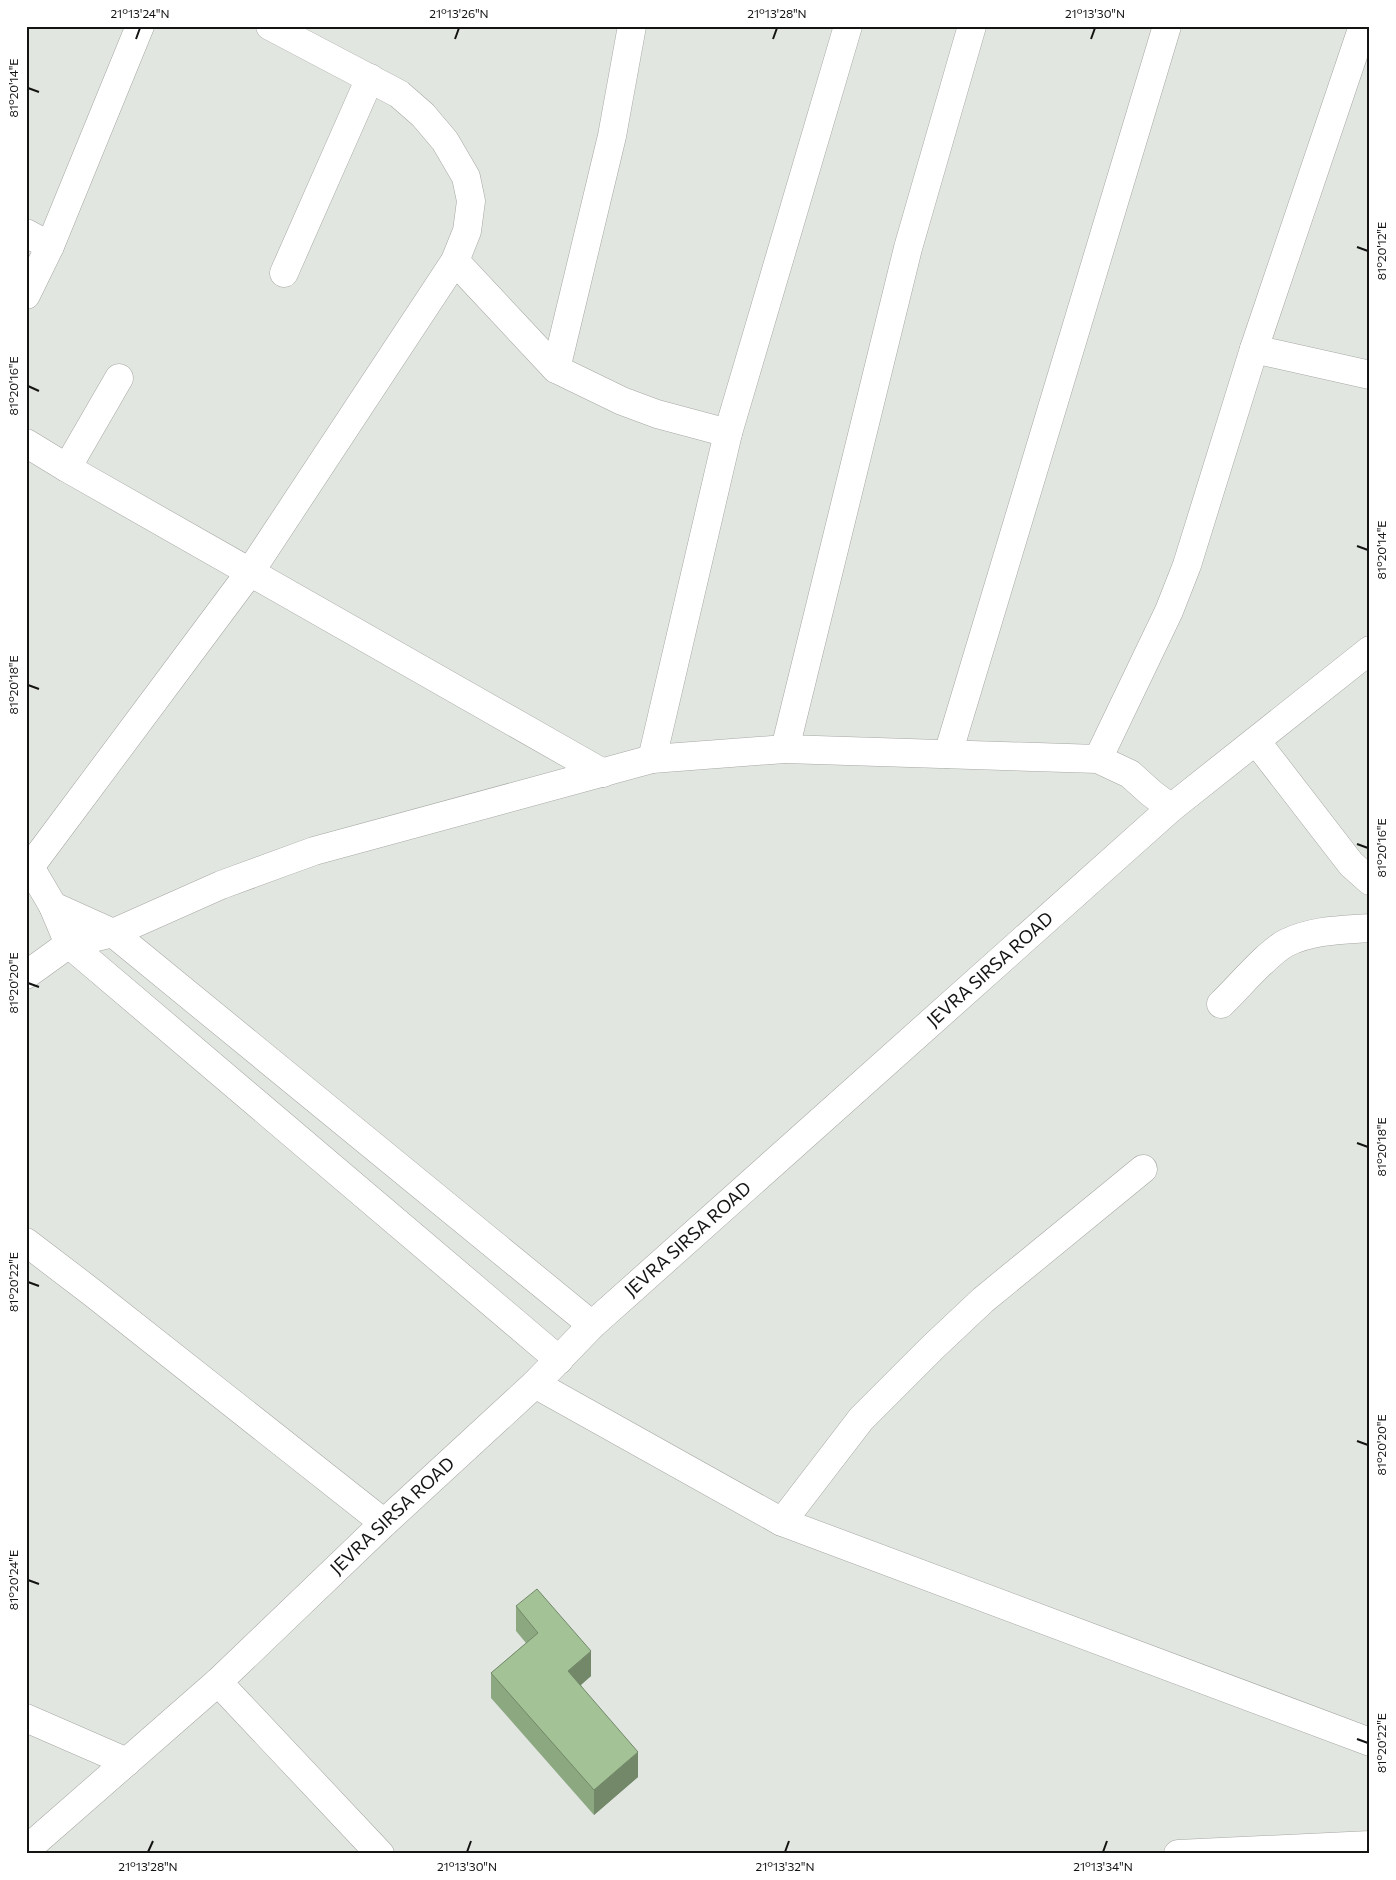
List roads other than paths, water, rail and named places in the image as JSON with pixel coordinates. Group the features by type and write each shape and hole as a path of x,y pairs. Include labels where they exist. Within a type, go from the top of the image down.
{"street":[{"path":"26,295 50,246 140,26"},
{"path":"270,26 399,94 423,116 446,140 466,176 471,201 467,230 455,261 250,572 28,866 53,906 69,944 558,1360"},
{"path":"556,369 612,136 632,26"},
{"path":"652,760 728,433 848,26"},
{"path":"785,749 908,248 972,26"},
{"path":"948,754 1167,26"},
{"path":"1098,759 1169,610 1187,565 1254,349 1363,26"},
{"path":"284,273 370,78"},
{"path":"26,233 50,246"},
{"path":"455,261 556,369 622,401 657,414 728,433"},
{"path":"1254,349 1370,376"},
{"path":"68,468 119,378"},
{"path":"26,443 603,773"},
{"name":"JEVRA SIRSA ROAD","path":"26,1850 218,1682 384,1523 535,1384 592,1325 1171,808 1370,650"},
{"path":"1256,741 1351,864 1370,880"},
{"path":"26,975 69,944 113,933 221,885 314,851 652,760 785,749 1098,759 1130,774 1171,808"},
{"path":"53,906 113,933 592,1325"},
{"path":"1221,1004 1269,956 1285,944 1304,936 1326,931 1370,928"},
{"path":"782,1522 861,1419 933,1347 984,1300 1143,1169"},
{"path":"26,1242 384,1523"},
{"path":"535,1384 782,1522 1370,1742"},
{"path":"218,1682 380,1854"},
{"path":"26,1718 127,1762"},
{"path":"1178,1854 1370,1846"}]}
